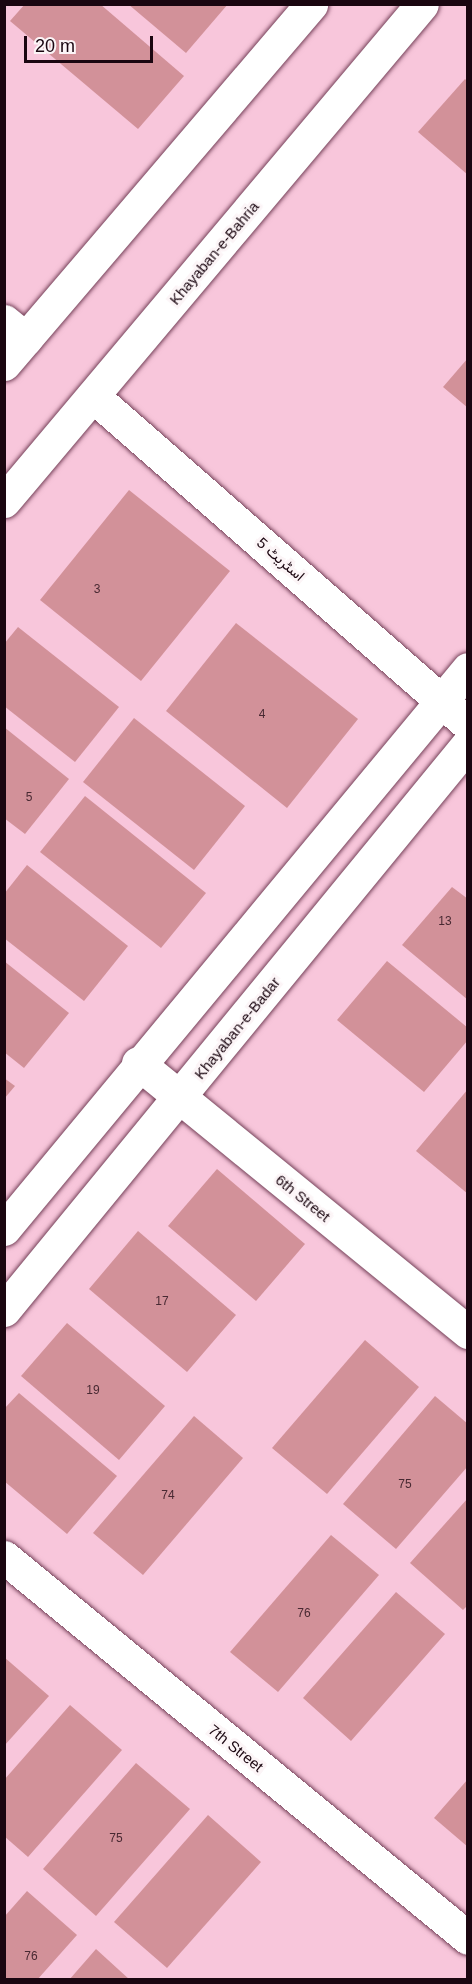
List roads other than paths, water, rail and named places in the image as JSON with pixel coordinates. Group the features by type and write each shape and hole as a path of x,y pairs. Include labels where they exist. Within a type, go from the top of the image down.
{"main road":[{"path":"4,364 15,330 311,4"},
{"name":"Khayaban-e-Bahria","path":"4,501 422,4"},
{"name":"اسٹریٹ 5","path":"93,396 468,724"},
{"path":"4,1229 138,1063 468,669"},
{"name":"Khayaban-e-Badar","path":"4,1310 181,1098 468,744"},
{"name":"6th Street","path":"138,1063 468,1332"},
{"name":"7th Street","path":"4,1557 468,1938"}]}
